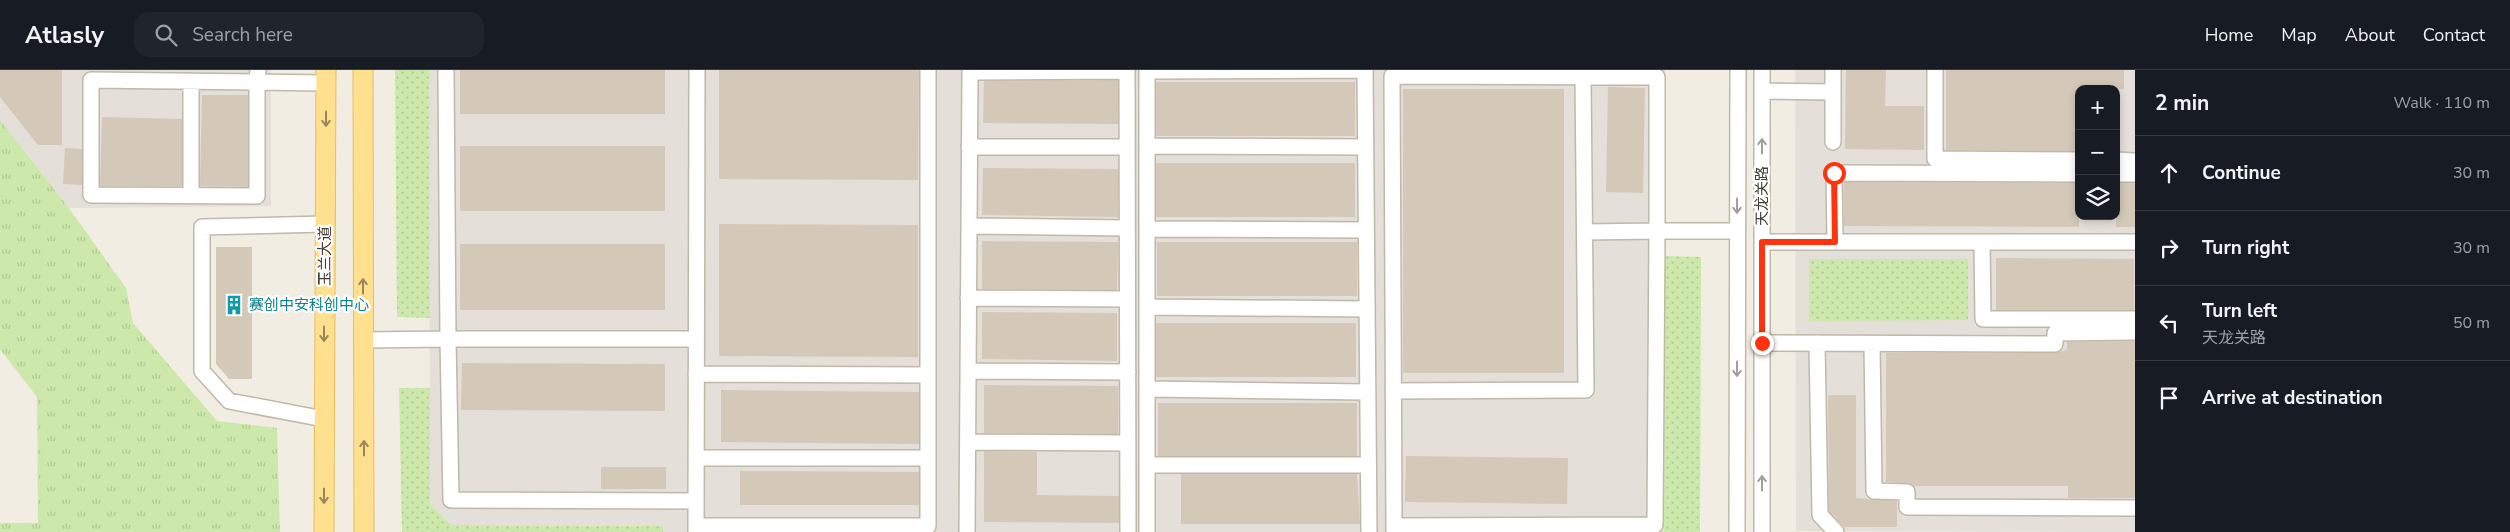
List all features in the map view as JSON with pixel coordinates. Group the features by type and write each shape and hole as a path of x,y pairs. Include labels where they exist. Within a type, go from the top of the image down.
{"main road":[{"path":"363,70 364,532"},
{"name":"玉兰大道","path":"324,532 326,77"}],"street":[{"path":"446,70 451,500 696,501"},
{"path":"697,70 696,529 928,529 928,70"},
{"path":"1147,532 1147,71 1365,70 1369,532"},
{"name":"天龙关路","path":"1737,532 1738,70"},
{"name":"天龙关路","path":"1762,70 1762,532"},
{"path":"1833,70 1833,142"},
{"path":"1935,70 1935,159 2075,160"},
{"path":"967,532 970,72 1126,71 1128,532"},
{"path":"258,76 257,196 91,195 91,80 191,80 258,76 326,77"},
{"path":"1392,76 1583,77 1657,77 1655,525 1394,529 1392,76"},
{"path":"1393,391 1586,390 1583,77"},
{"path":"191,80 191,196"},
{"path":"1762,91 1833,92"},
{"path":"1147,146 1366,147"},
{"path":"970,147 1127,147"},
{"path":"2120,160 2135,161"},
{"path":"1835,242 1834,173 2075,174"},
{"path":"2120,174 2135,174"},
{"path":"324,419 229,401 202,371 202,227 325,224"},
{"path":"969,226 1127,228"},
{"path":"1147,229 1366,230"},
{"path":"1585,232 1737,231"},
{"path":"1762,242 2135,242"},
{"path":"1982,242 1983,319 2135,319"},
{"path":"968,298 1127,299"},
{"path":"1147,307 1367,309"},
{"path":"1762,343 2055,344 2055,333 2135,332"},
{"path":"364,340 696,338"},
{"path":"1817,343 1820,515 1836,532"},
{"path":"1872,344 1874,491 1907,492 1907,507 2135,508"},
{"path":"968,371 1128,372"},
{"path":"696,374 928,375"},
{"path":"1147,390 1368,392"},
{"path":"968,442 1128,443"},
{"path":"696,458 928,458"},
{"path":"1147,465 1368,465"}],"shaded area":[{"path":"0,70 271,70 271,206 69,208 0,120"},
{"path":"429,70 1665,70 1664,532 663,532 662,526 451,525 430,504"},
{"path":"1795,70 2135,70 2135,532 1796,531"}],"green space":[{"path":"395,70 429,70 430,318 397,317"},
{"path":"0,120 69,208 126,288 133,323 217,421 277,428 280,532 0,532 0,523 38,523 37,397 0,349"},
{"path":"1665,256 1701,257 1700,532 1664,532"},
{"path":"1809,259 1968,259 1968,320 1809,321"},
{"path":"399,388 430,388 430,504 451,525 663,526 663,532 402,532"}],"building":[{"path":"0,70 62,70 62,145 38,145 0,97"},
{"path":"460,70 665,70 665,114 460,114"},
{"path":"719,70 919,70 918,180 719,179"},
{"path":"1846,70 1886,70 1885,106 1924,106 1924,150 1845,149"},
{"path":"1946,70 2124,70 2124,89 2120,89 2120,85 2075,85 2075,151 1946,150"},
{"path":"1118,80 1118,124 983,123 984,81"},
{"path":"1156,82 1355,82 1355,136 1156,136"},
{"path":"1608,87 1645,88 1643,193 1606,192"},
{"path":"1403,89 1564,89 1564,373 1403,373"},
{"path":"202,95 248,95 248,187 200,186"},
{"path":"102,117 182,119 182,186 100,186"},
{"path":"460,146 665,146 665,211 460,211"},
{"path":"65,148 82,149 82,185 63,184"},
{"path":"1156,163 1355,163 1355,217 1156,217"},
{"path":"983,168 1118,169 1118,217 982,215"},
{"path":"1844,182 2075,183 2075,220 2079,220 2079,227 1844,226"},
{"path":"2120,183 2135,183 2135,227 2116,227 2116,220 2120,220"},
{"path":"719,224 918,225 918,357 719,356"},
{"path":"982,241 1118,242 1117,290 982,289"},
{"path":"1157,242 1357,242 1357,296 1157,296"},
{"path":"460,244 665,244 665,310 460,310"},
{"name":"赛创中安科创中心","path":"216,247 252,247 252,379 229,379 216,364"},
{"path":"1996,258 2134,259 2134,310 1996,310"},
{"path":"982,312 1117,313 1117,361 982,359"},
{"path":"1156,323 1356,323 1356,377 1156,377"},
{"path":"2135,341 2135,498 2068,498 2068,486 1914,486 1907,483 1886,482 1886,353 2055,353 2067,350 2067,342"},
{"path":"462,363 665,364 665,411 461,410"},
{"path":"984,385 1118,386 1118,434 984,433"},
{"path":"721,390 919,392 919,444 721,442"},
{"path":"1828,395 1856,395 1856,498 1897,501 1897,527 1844,527 1829,511"},
{"path":"1158,403 1357,403 1357,456 1158,456"},
{"path":"984,451 1037,452 1037,495 1119,496 1119,523 984,522"},
{"path":"1406,456 1568,458 1567,504 1405,502"},
{"path":"601,467 666,467 666,489 601,489"},
{"path":"740,471 919,472 919,505 740,505"},
{"path":"1181,474 1357,474 1360,524 1181,524"}],"place":[{"name":"赛创中安科创中心","path":"234,305"}],"route":[{"path":"1762,343 1762,242 1835,242 1834,173"}]}
